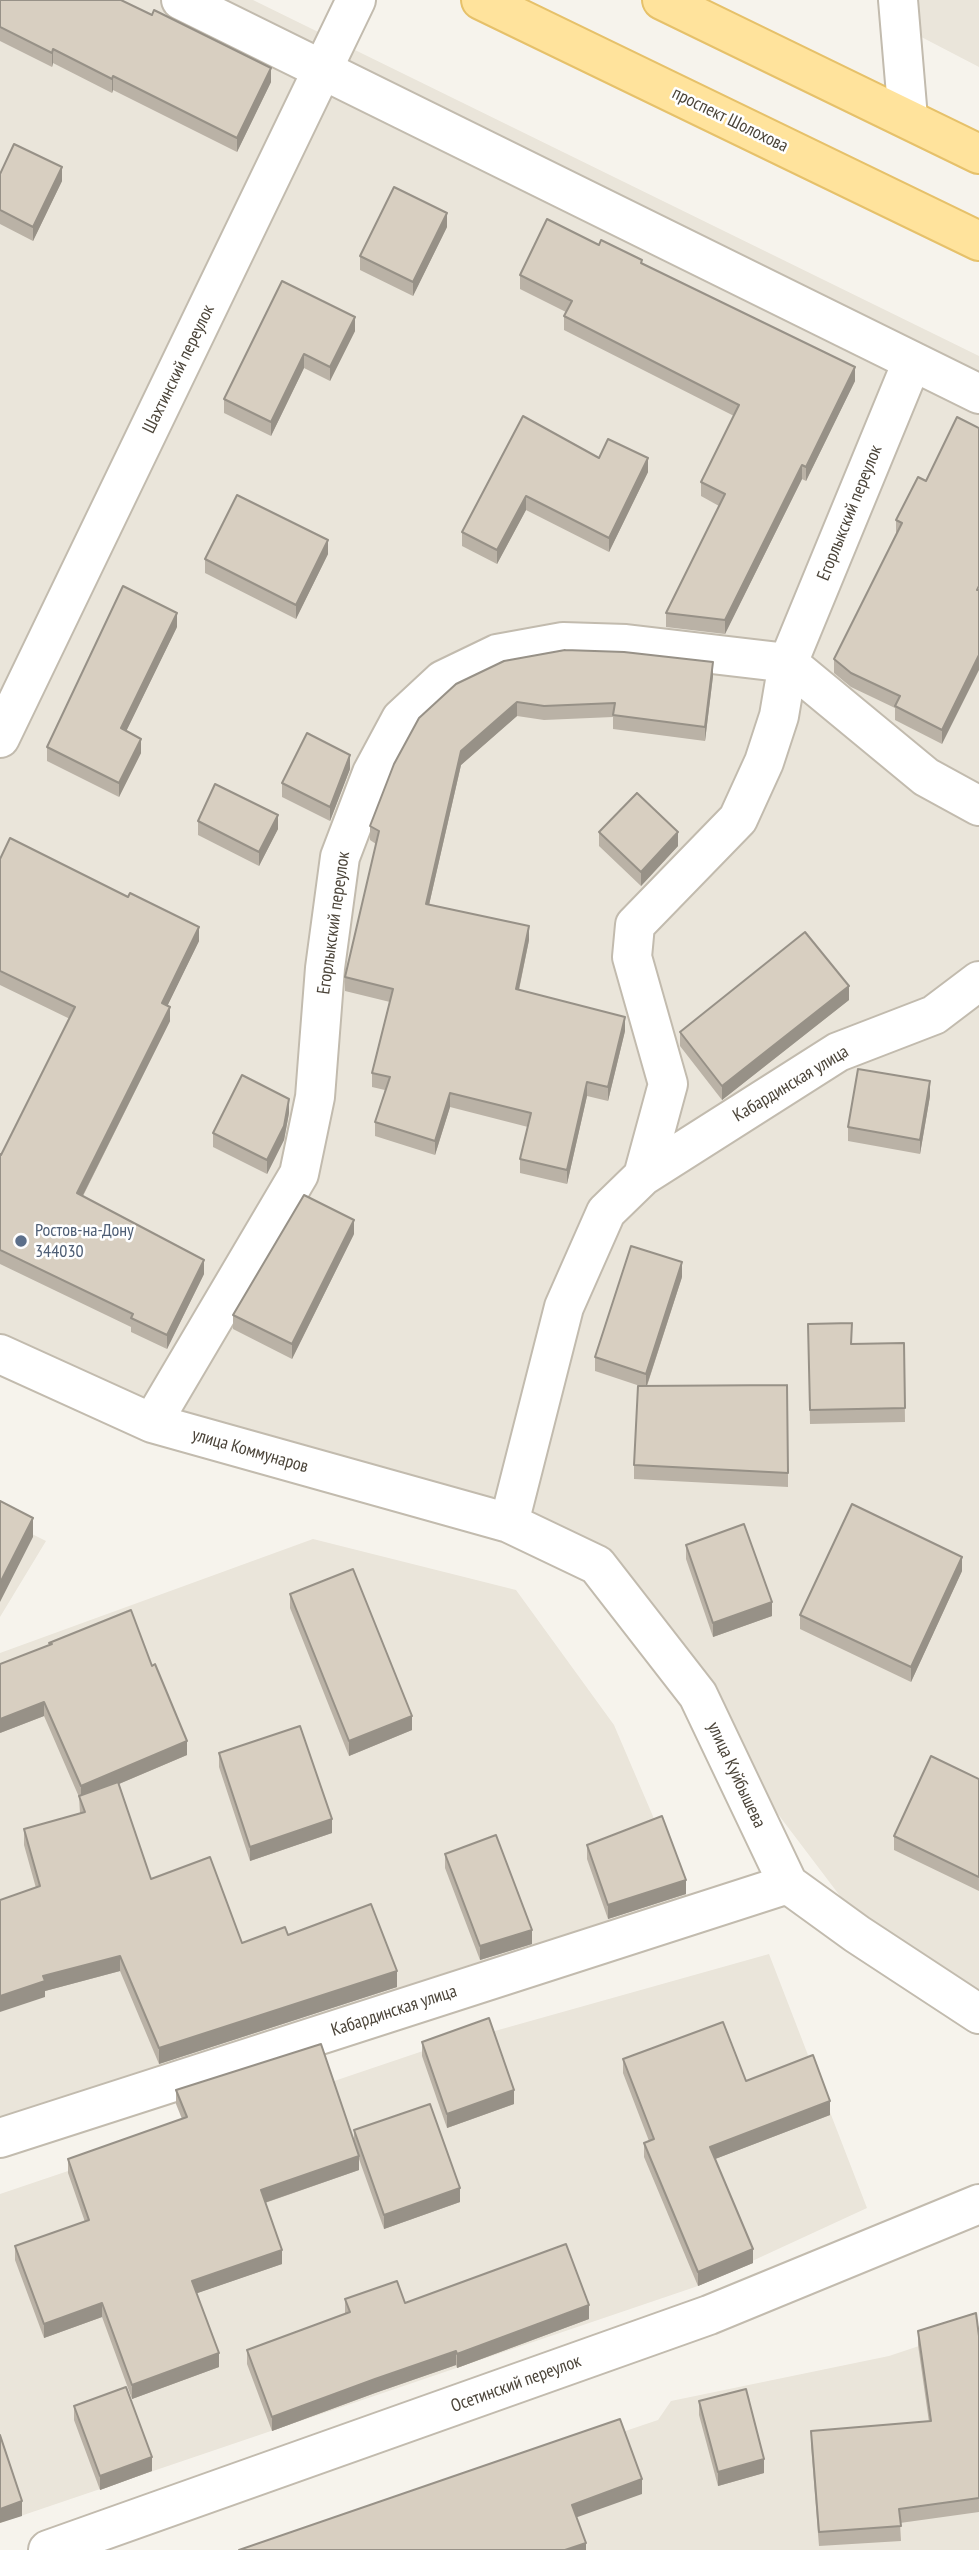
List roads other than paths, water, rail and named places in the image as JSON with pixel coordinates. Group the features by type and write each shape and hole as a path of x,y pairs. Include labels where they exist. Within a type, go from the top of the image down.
{"main road":[{"name":"проспект Шолохова","path":"481,0 979,241"},
{"path":"662,0 979,154"}],"street":[{"path":"181,0 979,394"},
{"name":"Шахтинский переулок","path":"0,738 356,0"},
{"path":"898,0 908,118"},
{"name":"Егорлыкский переулок","path":"643,1176 668,1084 632,957 635,925 738,819 764,762 775,728 788,663 912,362"},
{"name":"Егорлыкский переулок","path":"152,1423 299,1174 315,1097 325,968 340,858 372,773 401,719 443,680 497,654 563,642 626,644 788,663"},
{"path":"788,663 926,777 979,806"},
{"name":"Кабардинская улица","path":"643,1176 838,1052 934,1015 979,981"},
{"path":"509,1523 564,1307 606,1212 643,1176"},
{"name":"улица Коммунаров","path":"0,1354 152,1423 509,1523"},
{"name":"улица Куйбышева","path":"509,1523 597,1565 698,1695 788,1884 857,1934 979,2014"},
{"name":"Кабардинская улица","path":"0,2138 788,1884"},
{"name":"Осетинский переулок","path":"48,2550 709,2315 979,2204"}],"place":[{"name":"Ростов-на-Дону 344030","path":"21,1241"}]}
